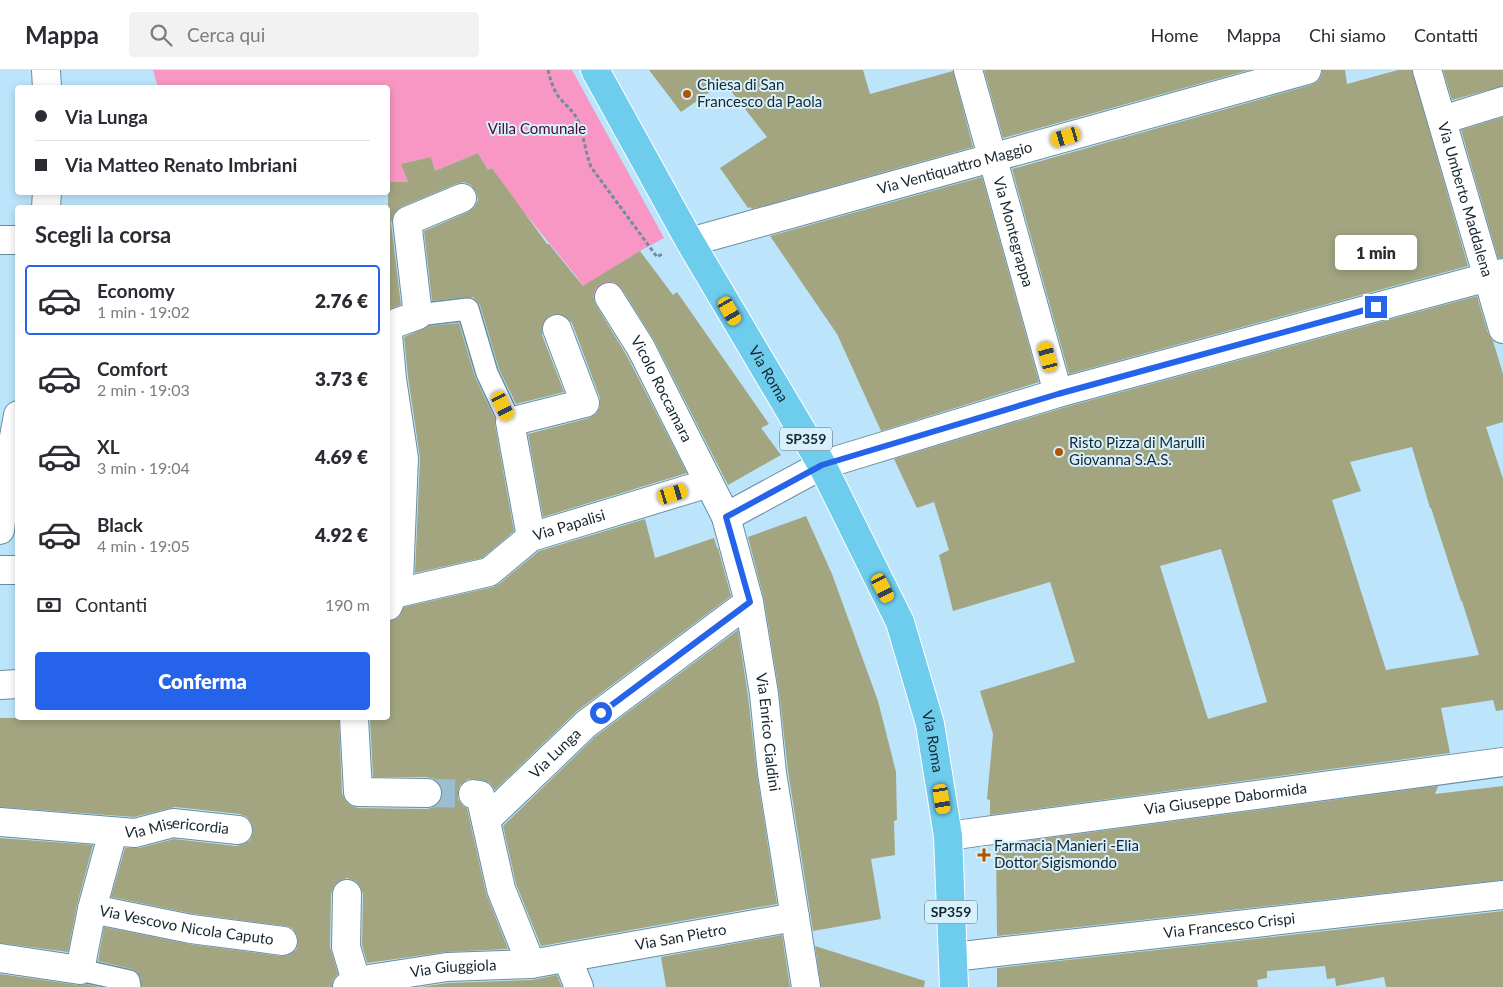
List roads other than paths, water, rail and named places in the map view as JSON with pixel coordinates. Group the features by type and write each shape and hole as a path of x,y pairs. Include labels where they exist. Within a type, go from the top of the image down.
{"main road":[{"name":"Via Roma","path":"595,70 690,242 822,465 900,622 930,724 948,836"},
{"name":"SP359","path":"948,836 954,987"}],"street":[{"path":"46,70 47,85"},
{"name":"Via Montegrappa","path":"968,70 1058,394"},
{"name":"Via Ventiquattro Maggio","path":"690,242 1307,70"},
{"name":"Via Umberto Maddalena","path":"1427,70 1442,120 1495,275 1503,329"},
{"path":"1442,120 1503,101"},
{"path":"390,325 418,316 407,221 462,198"},
{"path":"0,240 15,240"},
{"path":"726,517 822,465 1058,394 1495,275"},
{"name":"Vicolo Roccamara","path":"609,297 642,348 709,483"},
{"path":"531,537 510,422 585,403 557,328"},
{"path":"390,357 404,458 399,580 390,600"},
{"path":"0,530 3,486 15,429"},
{"name":"Via Enrico Cialdini","path":"709,483 726,517 750,602 764,694 772,773 806,987"},
{"name":"Via Papalisi","path":"390,600 489,572 531,537 709,483"},
{"path":"0,570 15,570"},
{"name":"Via Lunga","path":"486,820 586,724 750,602"},
{"path":"0,685 15,684"},
{"path":"354,720 358,792 427,794"},
{"name":"Via Giuseppe Dabormida","path":"948,836 1503,762"},
{"path":"473,794 480,795 501,888 531,964"},
{"name":"Via Misericordia","path":"0,822 135,833 173,824 238,830"},
{"name":"Via Misericordia","path":"92,909 113,832"},
{"path":"347,894 346,947 351,984"},
{"name":"Via Francesco Crispi","path":"953,957 1503,895"},
{"name":"Via Vescovo Nicola Caputo","path":"80,970 92,909 191,929 283,941"},
{"name":"Via San Pietro","path":"567,958 795,917"},
{"path":"0,958 80,970"},
{"path":"567,958 579,987"},
{"name":"Via Giuggiola","path":"351,984 446,967 531,964 567,958"}],"lane":[{"path":"418,316 468,310 487,373 510,422"},
{"path":"80,970 129,981 130,987"}],"tunnel":[{"path":"427,793 473,794"}],"place":[{"name":"Chiesa di San Francesco da Paola","path":"687,94"},
{"name":"Risto Pizza di Marulli Giovanna S.A.S.","path":"1059,452"},
{"name":"Farmacia Manieri -Elia Dottor Sigismondo","path":"984,855"}],"park label":[{"name":"Villa Comunale","path":"537,129"}]}
